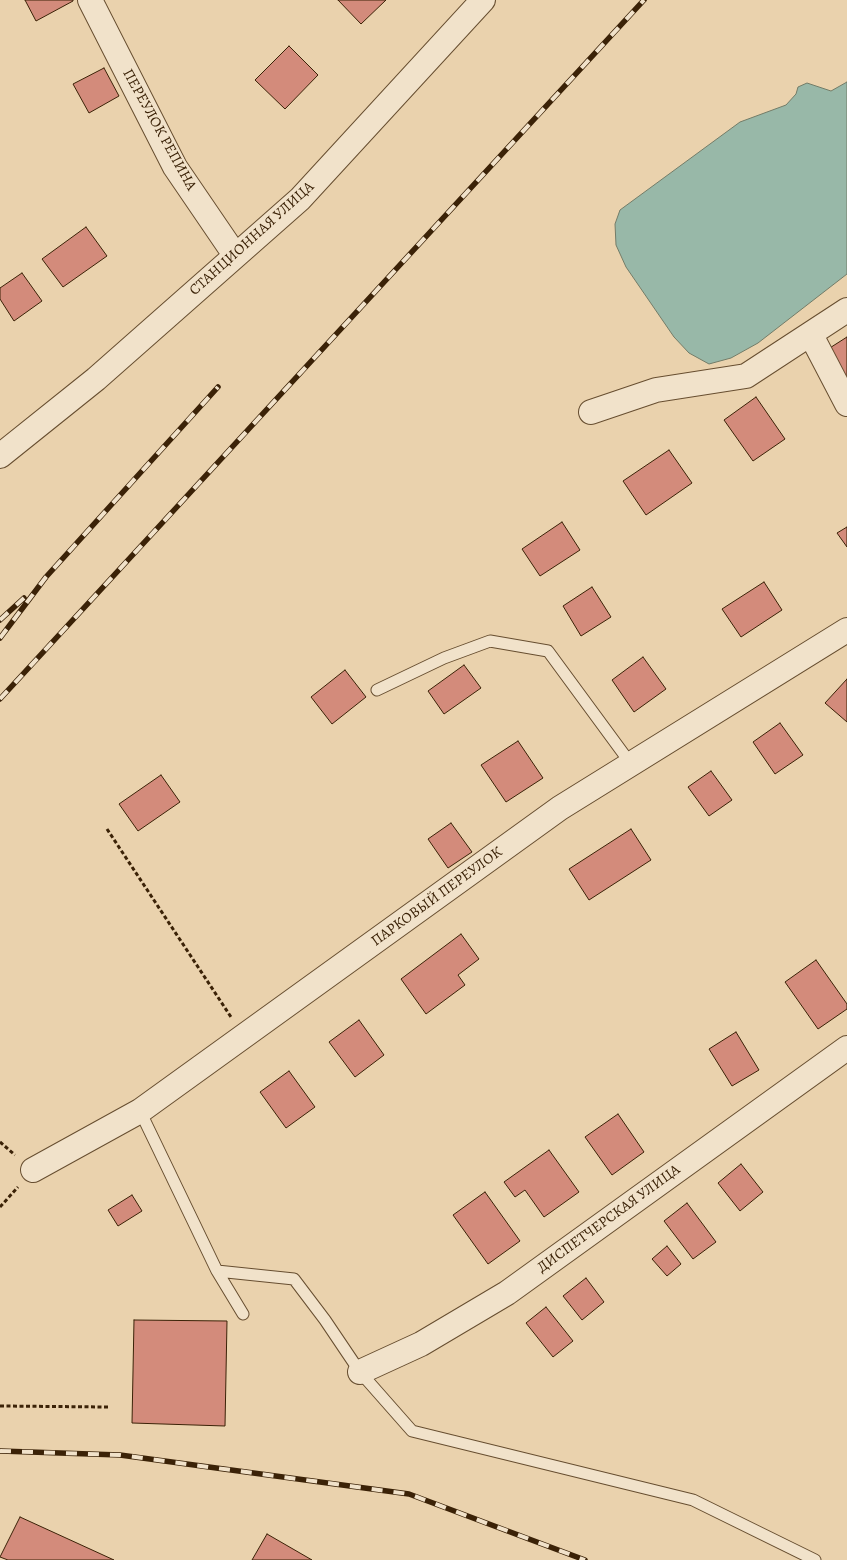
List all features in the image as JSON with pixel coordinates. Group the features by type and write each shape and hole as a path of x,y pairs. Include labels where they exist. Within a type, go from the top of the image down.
{"street":[{"name":"ПЕРЕУЛОК РЕПИНА","path":"90,0 175,167 235,256"},
{"name":"СТАНЦИОННАЯ УЛИЦА","path":"0,456 96,379 300,199 483,0"},
{"path":"591,412 656,390 746,376 847,310"},
{"path":"811,335 847,404"},
{"name":"ПАРКОВЫЙ ПЕРЕУЛОК","path":"33,1170 140,1111 560,808 847,630"},
{"name":"ДИСПЕТЧЕРСКАЯ УЛИЦА","path":"360,1372 421,1344 507,1293 847,1048"}],"lane":[{"path":"377,690 444,658 490,641 548,652 631,764"},
{"path":"140,1111 217,1271 243,1314"},
{"path":"217,1271 294,1279 326,1320 360,1372 412,1431 693,1500 815,1560"}],"path":[{"path":"107,829 244,1037"},
{"path":"0,1406 108,1407"}],"shaded area":[{"path":"847,82 847,274 758,343 731,358 709,364 689,353 674,337 626,267 616,245 615,224 620,210 740,122 786,105 796,94 798,87 807,83 831,91"}],"building":[{"path":"25,0 73,0 73,1 36,21"},
{"path":"338,0 386,0 361,24"},
{"path":"289,46 318,75 285,109 255,80"},
{"path":"104,68 119,96 89,113 73,84"},
{"path":"86,227 107,256 63,287 42,259"},
{"path":"22,273 42,301 14,321 0,299 0,288"},
{"path":"847,337 847,377 843,380 825,351"},
{"path":"756,397 785,439 753,461 724,420"},
{"path":"669,450 692,483 646,515 623,481"},
{"path":"562,522 580,550 540,576 522,549"},
{"path":"847,527 847,547 837,533"},
{"path":"764,582 782,610 741,637 722,609"},
{"path":"592,587 611,617 581,636 563,606"},
{"path":"643,657 666,689 634,712 612,680"},
{"path":"464,665 481,688 444,714 428,691"},
{"path":"345,670 366,697 332,724 311,697"},
{"path":"847,679 847,722 825,703"},
{"path":"780,723 803,755 775,774 753,742"},
{"path":"518,741 543,778 506,802 481,765"},
{"path":"711,771 732,800 709,816 688,787"},
{"path":"161,775 180,802 138,831 119,804"},
{"path":"451,823 472,852 448,868 428,839"},
{"path":"631,829 651,860 589,900 569,869"},
{"path":"461,934 479,959 458,975 465,985 426,1014 401,979"},
{"path":"816,960 847,1004 847,1009 818,1029 785,982"},
{"path":"359,1020 384,1055 355,1077 329,1042"},
{"path":"736,1032 759,1070 732,1086 709,1049"},
{"path":"289,1071 315,1107 286,1128 260,1092"},
{"path":"618,1114 644,1152 612,1175 585,1137"},
{"path":"549,1150 579,1192 544,1217 525,1190 515,1197 504,1182"},
{"path":"741,1164 763,1192 740,1211 718,1183"},
{"path":"485,1192 520,1241 488,1264 453,1215"},
{"path":"132,1195 142,1211 118,1226 108,1210"},
{"path":"687,1203 716,1242 693,1259 664,1221"},
{"path":"667,1246 681,1264 667,1276 652,1259"},
{"path":"586,1278 604,1302 582,1320 563,1296"},
{"path":"546,1307 573,1341 553,1357 526,1323"},
{"path":"134,1320 227,1321 225,1426 132,1423"},
{"path":"20,1517 114,1560 8,1560 0,1557"},
{"path":"267,1534 312,1560 252,1560"}],"railway":[{"path":"0,699 644,0"},
{"path":"0,638 46,577 218,387"},
{"path":"0,620 24,598"},
{"path":"0,1451 120,1455 409,1494 585,1560"}]}
